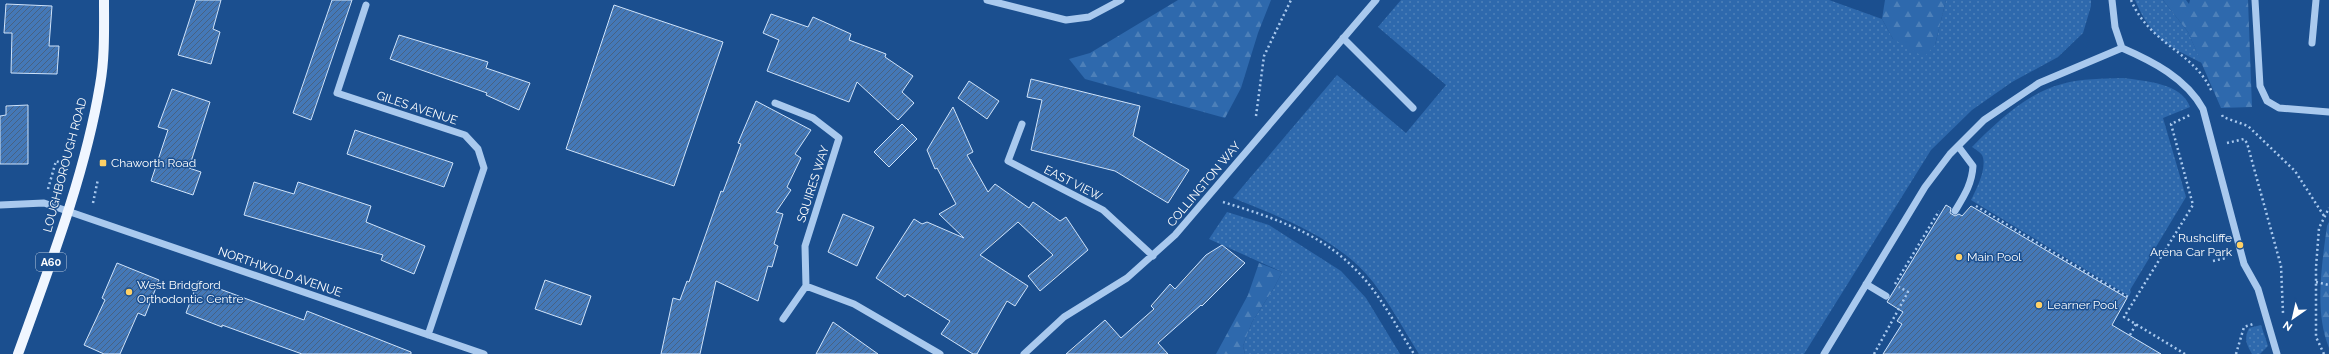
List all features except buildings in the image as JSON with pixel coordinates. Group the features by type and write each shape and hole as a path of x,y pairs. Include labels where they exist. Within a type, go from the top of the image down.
{"main road":[{"name":"LOUGHBOROUGH ROAD","path":"18,354 69,211 100,84 104,42 104,0"}],"street":[{"path":"987,0 1066,20 1089,16 1121,0"},
{"name":"COLLINGTON WAY","path":"1028,353 1064,317 1127,278 1175,235 1376,0"},
{"path":"2112,0 2115,27 2122,48"},
{"path":"2254,0 2260,86 2267,101 2279,108 2329,112"},
{"path":"2312,43 2316,0"},
{"name":"GILES AVENUE","path":"366,5 337,93 465,135 478,149 484,168 428,335"},
{"path":"1343,38 1413,108"},
{"path":"1824,354 1925,187 1958,146 1984,120 2039,83 2122,48 2143,57 2182,82 2196,97 2203,109 2244,264 2258,289 2277,354"},
{"name":"SQUIRES WAY","path":"775,104 813,118 839,138 804,246 806,286"},
{"name":"EAST VIEW","path":"1022,124 1008,161 1102,210 1153,256"},
{"path":"1956,209 1973,177 1973,166 1958,146"},
{"path":"0,204 44,203 69,211"},
{"name":"NORTHWOLD AVENUE","path":"69,211 484,354"},
{"path":"1866,284 1886,296"},
{"path":"783,319 806,286 854,304 940,354"}],"path":[{"path":"1262,134 1255,114 1264,56 1291,0"},
{"path":"2131,0 2145,25 2160,40 2198,70 2216,99"},
{"path":"2221,112 2223,117 2248,126 2295,171 2324,216"},
{"path":"2171,124 2193,205 2124,317 2185,354"},
{"path":"2225,143 2244,139 2247,143 2281,266 2283,315 2244,327 2236,354"},
{"path":"1208,197 1264,213 1296,227 1324,244 1355,268 1367,282 1414,354"},
{"path":"1962,199 2128,298"},
{"path":"1874,354 1908,292 1895,284 1946,200 1956,209"},
{"path":"2324,354 2316,337 2316,282 2319,228 2329,208"},
{"path":"2316,282 2329,285"},
{"path":"1903,300 1908,303"},
{"path":"2130,335 2136,324"}],"green space":[{"path":"1178,0 1271,0 1258,33 1241,88 1225,118 1085,79 1069,59 1090,53"},
{"path":"1401,0 1829,0 1882,19 1893,39 1935,45 1946,0 2091,0 2091,6 2083,33 2058,57 2012,82 1972,110 1931,150 1804,354 1419,354 1373,282 1343,253 1327,241 1309,231 1271,213 1233,198 1337,75 1406,133 1446,85 1378,27"},
{"path":"1885,0 1946,0 1935,45 1924,57 1893,39 1882,19"},
{"path":"2135,0 2163,0 2188,32 2202,63 2179,51 2161,39 2148,24"},
{"path":"2163,0 2186,0 2189,4 2190,0 2248,0 2252,107 2221,108 2188,32"},
{"path":"2123,78 2152,82 2171,88 2186,99 2190,107 2163,118 2186,197 2130,290 2131,292 2129,296 1971,200 1981,178 1984,166 1982,155 1972,147 2002,118 2025,101 2049,88 2070,82"},
{"path":"1227,212 1269,225 1341,271 1366,298 1400,354 1245,354 1243,346 1252,322 1274,288 1282,272 1209,239"},
{"path":"2329,222 2329,348 2324,334 2320,303 2320,287 2327,226"},
{"path":"1259,263 1282,272 1274,288 1252,322 1243,346 1245,354 1216,354 1248,295"},
{"path":"2261,325 2268,346 2260,354 2252,354 2246,341 2247,332 2249,328"}],"place":[{"name":"Chaworth Road","path":"103,163"},
{"name":"Rushcliffe Arena Car Park","path":"2240,245"},
{"name":"Main Pool","path":"1959,257"},
{"name":"West Bridgford Orthodontic Centre","path":"129,292"},
{"name":"Learner Pool","path":"2039,305"}]}
